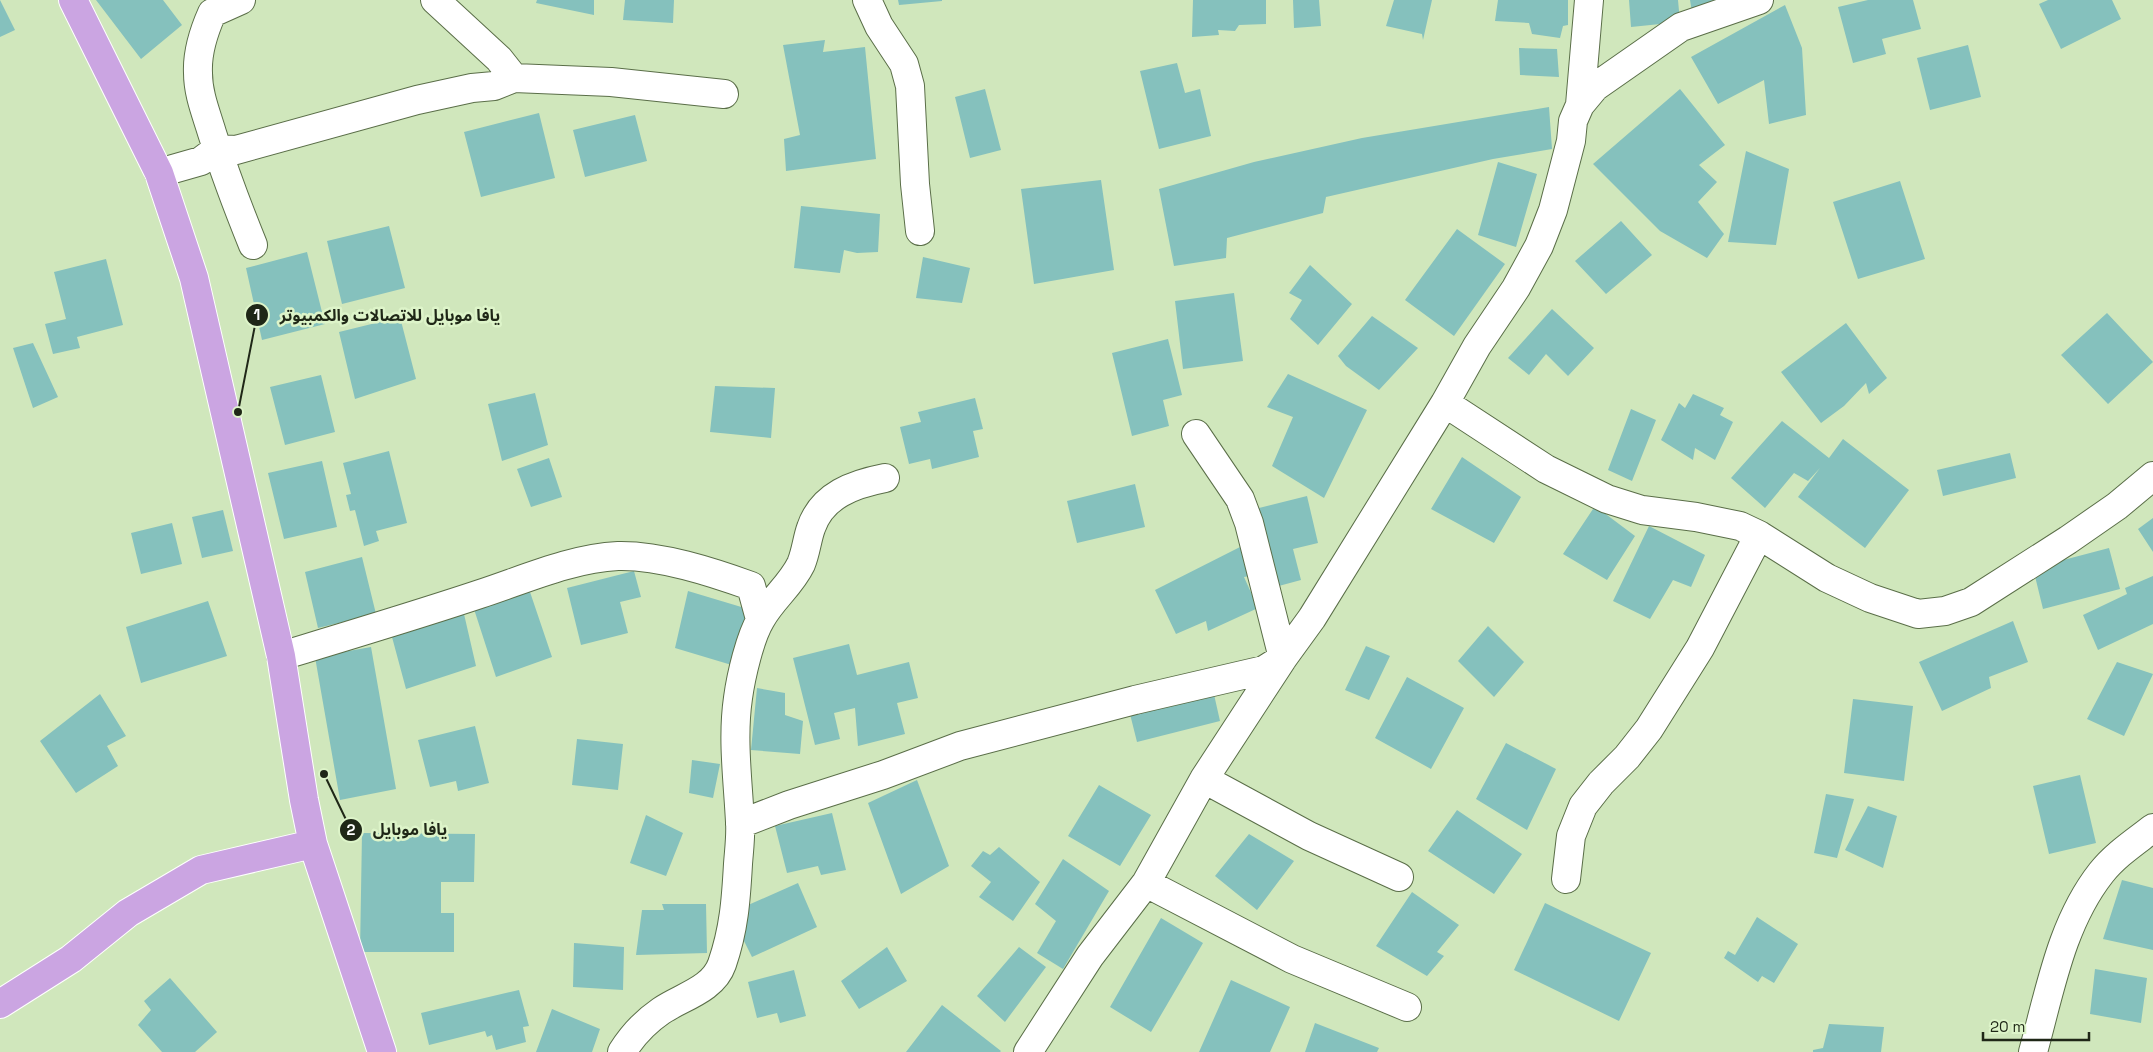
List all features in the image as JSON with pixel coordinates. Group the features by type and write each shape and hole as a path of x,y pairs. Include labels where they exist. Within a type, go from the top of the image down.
{"main road":[{"path":"72,0 159,173 194,278 280,656 313,844 382,1052"},
{"path":"0,1004 71,959 128,913 201,870 313,844"}],"street":[{"path":"241,0 212,13 204,31 197,72 200,93 217,149 234,199 253,245"},
{"path":"435,0 498,59 514,78"},
{"path":"868,0 879,26 904,64 910,86 915,184 920,231"},
{"path":"1580,105 1589,0"},
{"path":"1028,1052 1090,956 1146,883 1204,779 1283,658 1312,618 1445,403 1477,346 1516,288 1539,246 1553,210 1571,141 1573,121 1580,105 1595,87 1681,27 1759,0"},
{"path":"159,173 201,161 217,149 236,150 417,100 472,88 494,86 514,78 611,82 724,94"},
{"path":"1445,403 1546,469 1607,499 1642,510 1696,517 1740,526 1759,535 1827,578 1870,598 1918,614 1946,610 1971,602 2068,540 2117,506 2153,476"},
{"path":"1196,434 1240,499 1249,523 1283,658"},
{"path":"622,1052 629,1040 646,1023 662,1011 708,984 721,966 735,915 740,824 735,738 738,698 746,660 760,619 792,580 801,563 811,526 819,511 836,494 866,482 885,478"},
{"path":"1566,879 1572,836 1584,806 1601,783 1627,758 1649,729 1700,648 1759,535"},
{"path":"280,656 539,574 598,558 619,556 665,562 728,578 751,586 760,619"},
{"path":"740,824 789,805 883,776 960,746 1135,700 1264,670 1283,658"},
{"path":"1204,779 1309,836 1399,877"},
{"path":"2033,1052 2065,936 2081,904 2100,874 2115,858 2153,828"},
{"path":"1146,883 1292,959 1407,1007"}],"building":[{"path":"0,0 15,30 0,37"},
{"path":"96,0 163,0 182,25 141,59"},
{"path":"537,0 594,0 594,15 536,3"},
{"path":"625,0 674,0 673,23 623,20"},
{"path":"898,0 942,0 942,1 899,5"},
{"path":"1193,0 1266,0 1266,24 1239,25 1235,31 1218,30 1219,35 1192,37"},
{"path":"1293,0 1319,0 1321,26 1294,28"},
{"path":"1394,0 1432,0 1423,40 1422,34 1386,26"},
{"path":"1498,0 1568,0 1568,25 1563,26 1560,38 1532,34 1529,23 1495,21"},
{"path":"1629,0 1678,0 1680,22 1631,27"},
{"path":"1690,0 1734,0 1692,12"},
{"path":"1868,0 1913,0 1921,29 1882,39 1886,54 1853,63 1838,7"},
{"path":"2048,0 2112,0 2121,19 2061,49 2039,4"},
{"path":"1785,5 1802,48 1806,115 1769,124 1764,80 1718,104 1691,57"},
{"path":"825,40 823,52 865,47 876,159 786,171 784,139 800,135 783,45"},
{"path":"1968,45 1981,97 1930,110 1917,58"},
{"path":"1519,48 1557,49 1559,77 1520,75"},
{"path":"1177,63 1185,93 1200,89 1211,136 1159,149 1140,71"},
{"path":"985,89 1001,150 970,158 955,97"},
{"path":"1680,89 1725,145 1699,165 1717,182 1698,202 1724,234 1707,258 1660,231 1593,164"},
{"path":"1549,107 1552,149 1493,159 1326,197 1323,213 1227,238 1226,258 1174,266 1159,189 1254,162 1362,138"},
{"path":"539,113 555,178 481,197 464,132"},
{"path":"635,115 647,161 585,177 573,130"},
{"path":"1746,151 1789,169 1776,245 1728,242"},
{"path":"1498,162 1537,174 1516,247 1478,235"},
{"path":"1101,180 1114,270 1034,284 1021,189"},
{"path":"1900,181 1925,259 1858,279 1833,202"},
{"path":"801,206 880,214 878,252 857,253 844,250 840,273 794,268"},
{"path":"1621,221 1652,255 1606,294 1575,261"},
{"path":"389,226 405,288 342,304 327,241"},
{"path":"1457,229 1505,264 1454,336 1405,300"},
{"path":"307,252 325,324 262,340 246,268"},
{"path":"923,257 970,268 962,303 916,298"},
{"path":"106,259 123,325 77,337 80,348 53,354 45,324 66,319 54,272"},
{"path":"1310,265 1352,304 1318,345 1290,319 1302,300 1289,293"},
{"path":"1234,293 1243,361 1183,369 1175,301"},
{"path":"1552,309 1594,348 1568,376 1546,354 1529,375 1508,358"},
{"path":"2107,313 2153,362 2108,404 2061,355"},
{"path":"1372,316 1418,348 1379,390 1346,366 1338,356"},
{"path":"400,317 416,379 355,399 339,332"},
{"path":"1846,323 1887,378 1869,394 1866,383 1844,406 1821,423 1781,372"},
{"path":"1168,339 1182,395 1163,400 1169,426 1132,436 1112,353"},
{"path":"33,343 58,397 33,408 13,348"},
{"path":"1288,374 1367,410 1324,498 1272,466 1293,417 1267,407"},
{"path":"321,375 335,432 285,445 270,387"},
{"path":"715,386 775,388 771,438 710,432"},
{"path":"535,393 548,445 502,461 488,404"},
{"path":"1693,394 1724,408 1720,415 1733,422 1715,460 1695,448 1693,460 1661,440 1679,403 1685,408"},
{"path":"975,398 983,429 973,431 979,457 932,469 930,459 909,464 900,427 921,422 918,412"},
{"path":"1631,409 1656,420 1632,481 1608,470"},
{"path":"1782,421 1829,458 1843,439 1909,490 1865,548 1798,497 1820,468 1808,481 1794,473 1765,508 1731,478"},
{"path":"389,451 407,523 376,531 379,541 364,546 355,510 350,511 346,495 351,494 343,463"},
{"path":"2010,453 2016,478 1943,496 1937,470"},
{"path":"1462,457 1521,497 1494,543 1431,509"},
{"path":"549,458 562,497 531,507 517,469"},
{"path":"322,461 337,527 284,539 268,473"},
{"path":"1135,484 1145,527 1077,543 1067,501"},
{"path":"1307,496 1318,543 1293,549 1301,580 1275,587 1255,509"},
{"path":"1595,506 1635,536 1607,580 1563,554"},
{"path":"223,510 233,551 202,558 192,517"},
{"path":"2153,518 2153,552 2138,529"},
{"path":"172,523 182,564 141,574 131,533"},
{"path":"1649,526 1705,555 1691,587 1673,580 1650,619 1613,601"},
{"path":"1242,546 1255,575 1244,577 1258,608 1208,631 1206,621 1176,634 1155,590"},
{"path":"2109,548 2120,589 2043,609 2033,568"},
{"path":"362,557 376,614 318,628 305,572"},
{"path":"634,571 641,597 620,602 628,633 581,645 567,588"},
{"path":"2153,576 2153,624 2098,650 2083,615 2127,594 2125,588"},
{"path":"688,591 748,609 735,666 675,648"},
{"path":"530,592 552,657 496,677 473,606"},
{"path":"208,601 227,656 141,683 126,627"},
{"path":"464,614 476,666 406,689 392,637"},
{"path":"2013,621 2028,662 1989,677 1991,688 1942,711 1919,662"},
{"path":"1488,626 1524,662 1494,697 1458,661"},
{"path":"849,644 857,675 909,662 918,698 897,703 905,734 858,746 855,708 834,713 840,739 815,745 793,658"},
{"path":"1366,646 1390,656 1369,700 1345,690"},
{"path":"371,647 396,789 340,800 315,657"},
{"path":"2117,662 2153,674 2124,736 2087,719"},
{"path":"1407,677 1464,708 1431,769 1375,738"},
{"path":"757,688 785,693 785,715 803,721 800,754 751,750"},
{"path":"1213,690 1220,721 1137,742 1129,710"},
{"path":"100,694 126,736 107,746 118,766 76,793 40,741"},
{"path":"1853,699 1913,706 1904,781 1844,773"},
{"path":"475,726 489,783 458,791 456,781 430,787 418,740"},
{"path":"577,739 623,744 618,790 572,785"},
{"path":"1506,743 1556,769 1527,830 1476,799"},
{"path":"692,760 720,764 713,798 689,793"},
{"path":"2080,775 2096,843 2049,854 2033,786"},
{"path":"917,780 949,866 901,894 868,803"},
{"path":"1099,785 1151,815 1120,866 1068,836"},
{"path":"1826,794 1854,799 1837,858 1814,853"},
{"path":"1868,806 1897,816 1883,868 1845,850"},
{"path":"1457,810 1522,854 1494,894 1428,851"},
{"path":"832,813 846,870 821,875 818,866 787,873 775,826"},
{"path":"646,815 683,833 666,876 630,863"},
{"path":"362,833 475,834 474,882 441,882 441,913 454,913 454,952 360,952"},
{"path":"1249,834 1294,861 1257,910 1215,876"},
{"path":"999,847 1040,882 1013,921 979,897 991,882 971,866 983,851 990,855"},
{"path":"1063,859 1109,891 1063,969 1037,953 1056,921 1035,904"},
{"path":"2122,880 2153,888 2153,950 2103,939"},
{"path":"798,883 817,927 752,957 730,913"},
{"path":"1412,892 1459,925 1437,952 1444,956 1427,976 1376,946"},
{"path":"1545,903 1651,953 1619,1021 1514,970"},
{"path":"662,904 706,904 707,953 636,955 642,910 664,910"},
{"path":"1757,917 1798,944 1774,983 1762,976 1758,982 1724,958 1728,951 1735,955"},
{"path":"1161,918 1203,943 1151,1032 1110,1007"},
{"path":"574,943 624,947 623,990 573,987"},
{"path":"887,947 907,981 859,1009 841,981"},
{"path":"1019,947 1046,967 1005,1022 977,996"},
{"path":"2095,969 2147,978 2141,1023 2090,1014"},
{"path":"794,970 806,1016 780,1023 777,1013 757,1018 748,982"},
{"path":"170,978 217,1032 195,1052 162,1052 138,1025 151,1010 144,1001"},
{"path":"1231,980 1290,1007 1270,1052 1199,1052"},
{"path":"519,990 529,1026 523,1027 526,1042 496,1050 492,1035 487,1037 485,1031 429,1045 421,1013"},
{"path":"942,1005 1001,1051 906,1052"},
{"path":"552,1009 600,1029 592,1052 536,1052"},
{"path":"1315,1023 1379,1048 1377,1052 1305,1052"},
{"path":"1829,1024 1884,1027 1881,1052 1813,1052 1813,1050 1823,1048"}],"place":[{"name":"يافا موبايل للاتصالات والكمبيوتر","path":"238,412"},
{"name":"يافا موبايل","path":"324,774"}]}
